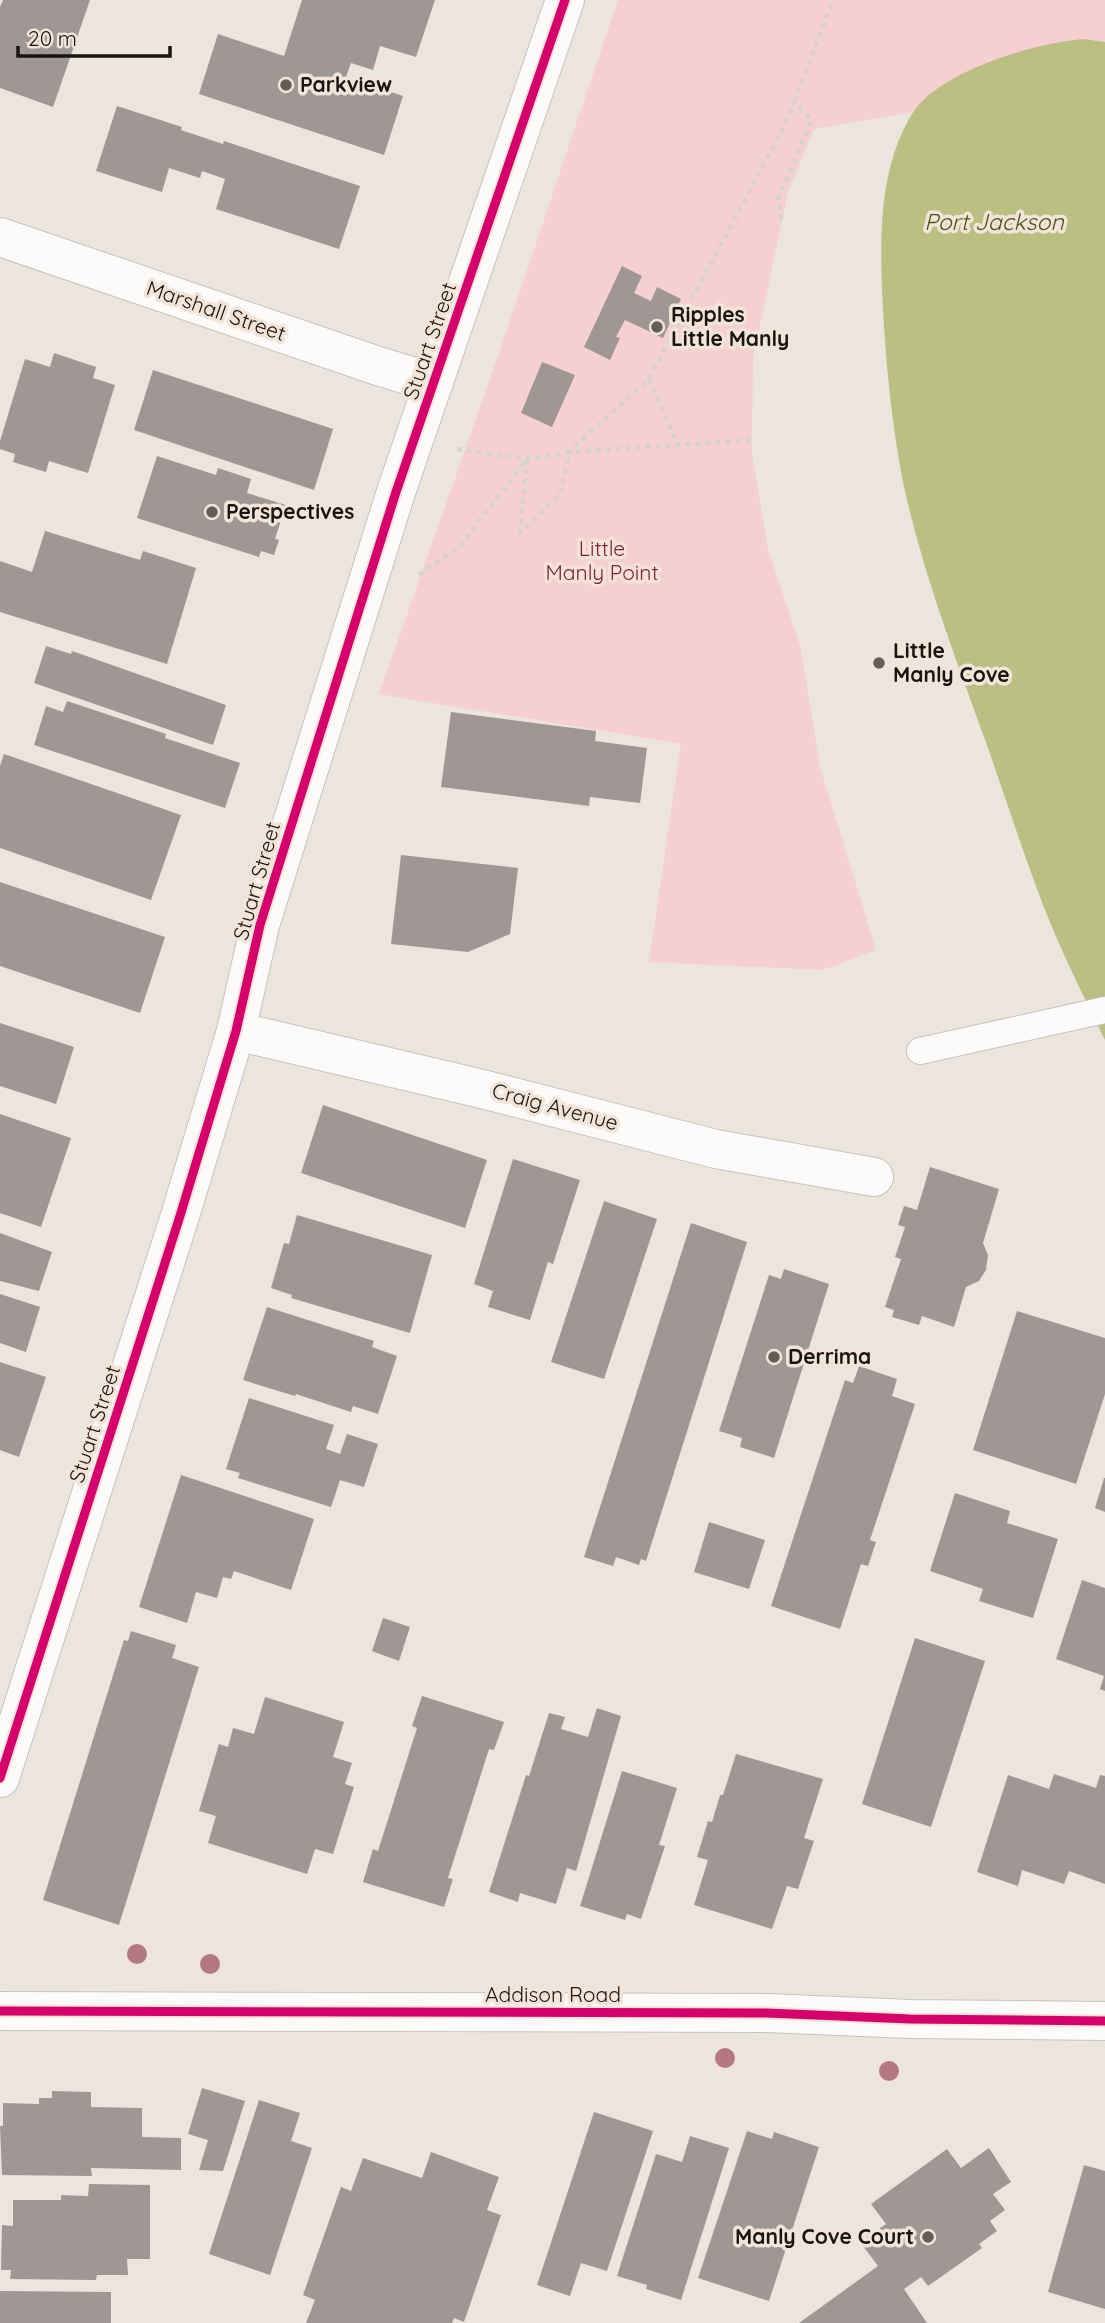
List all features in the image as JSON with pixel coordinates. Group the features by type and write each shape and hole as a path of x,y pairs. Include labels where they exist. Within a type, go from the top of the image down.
{"street":[{"name":"Stuart Street","path":"0,1778 180,1216 236,1031 260,925 396,492 565,0"},
{"name":"Marshall Street","path":"0,237 433,383"},
{"name":"Craig Avenue","path":"236,1031 478,1088 716,1149 874,1177"},
{"name":"Addison Road","path":"0,2011 767,2013 910,2019 1105,2021"}],"lane":[{"path":"920,1051 1105,1010"}],"path":[{"path":"527,459 520,532 560,495 569,452 649,379 779,136 834,0"},
{"path":"782,223 778,199 812,120 794,102"},
{"path":"649,379 678,445"},
{"path":"457,449 527,459 569,452 752,440"},
{"path":"416,577 460,546 527,459"}],"green space":[{"name":"Little Manly Point","path":"618,0 1105,0 1105,42 974,70 913,112 814,129 788,192 753,359 752,454 768,549 801,649 820,767 876,950 823,970 649,962 681,744 379,694 497,359"}],"water":[{"name":"Port Jackson","path":"1083,39 1105,42 1105,1040 1043,906 921,554 904,487 896,438 887,364 881,268 882,223 888,177 901,134 912,114 925,99 965,72 989,62 1040,46"}],"building":[{"path":"3,0 90,0 53,107 0,88 0,7"},
{"name":"Parkview","path":"302,0 435,0 416,57 380,46 373,70 351,63 346,77 403,96 384,155 199,94 218,34 284,56"},
{"path":"117,106 182,127 181,130 223,144 224,141 360,186 339,249 216,209 225,179 202,171 200,178 169,168 162,192 96,171"},
{"path":"622,266 642,276 634,293 651,301 657,287 681,299 663,338 625,320 616,337 620,338 610,360 584,347"},
{"path":"54,353 96,367 93,378 115,385 88,473 49,461 46,472 13,462 15,454 0,449 0,441 25,359 50,367"},
{"path":"542,362 575,375 552,427 521,413"},
{"path":"153,370 333,429 314,490 134,430"},
{"name":"Perspectives","path":"157,456 216,475 218,468 251,479 247,493 286,505 275,539 279,540 274,555 261,551 259,557 137,518"},
{"path":"45,531 140,560 143,551 196,568 167,664 0,612 0,561 32,572"},
{"path":"46,646 71,654 72,651 226,705 213,745 34,683"},
{"path":"67,701 166,734 165,738 240,763 225,808 34,745 46,706 63,712"},
{"path":"451,712 596,731 595,741 647,748 640,803 590,797 589,806 441,787"},
{"path":"4,754 181,815 151,900 0,848 0,766"},
{"path":"401,855 518,868 510,934 468,952 391,944"},
{"path":"0,882 165,937 140,1013 0,966"},
{"path":"0,1023 74,1047 56,1104 0,1086"},
{"path":"323,1105 487,1160 465,1228 301,1173"},
{"path":"0,1114 71,1138 41,1227 0,1213"},
{"path":"513,1159 580,1180 553,1264 548,1262 530,1320 488,1307 493,1291 474,1284"},
{"path":"930,1167 999,1189 983,1243 988,1255 986,1270 979,1281 966,1287 954,1327 922,1316 919,1325 892,1317 894,1310 885,1307 901,1259 895,1257 905,1227 898,1225 904,1206 917,1210"},
{"path":"604,1201 657,1219 604,1379 551,1362"},
{"path":"297,1215 432,1255 410,1333 291,1298 292,1295 271,1288 284,1243 289,1244"},
{"path":"691,1223 747,1242 646,1561 641,1559 639,1565 616,1557 613,1566 584,1557"},
{"path":"0,1233 52,1252 39,1291 0,1281"},
{"name":"Derrima","path":"784,1269 829,1284 774,1458 740,1447 742,1438 719,1431 769,1275 781,1279"},
{"path":"0,1294 40,1307 26,1352 0,1343"},
{"path":"267,1307 374,1341 372,1347 397,1356 378,1414 353,1406 351,1412 243,1380"},
{"path":"1017,1311 1105,1338 1105,1394 1076,1484 973,1450"},
{"path":"0,1362 46,1377 19,1457 0,1450"},
{"path":"859,1366 897,1379 892,1396 915,1404 870,1540 876,1542 868,1566 861,1564 840,1629 771,1606 845,1380 853,1383"},
{"path":"249,1398 334,1425 326,1449 340,1454 347,1434 378,1444 364,1487 340,1480 331,1507 238,1478 240,1473 226,1469"},
{"path":"181,1475 314,1519 291,1590 234,1571 231,1579 223,1577 217,1598 196,1592 187,1623 139,1607"},
{"path":"1105,1478 1105,1512 1095,1508"},
{"path":"955,1493 1010,1511 1007,1523 1058,1539 1033,1618 979,1601 983,1589 930,1571"},
{"path":"709,1522 765,1540 749,1589 694,1572"},
{"path":"1082,1580 1105,1588 1105,1691 1100,1689 1104,1676 1056,1659"},
{"path":"383,1618 410,1627 399,1661 372,1651"},
{"path":"131,1631 176,1645 172,1658 199,1667 119,1925 43,1900 124,1640 128,1641"},
{"path":"915,1638 985,1661 931,1827 862,1804"},
{"path":"422,1696 504,1722 494,1750 489,1749 448,1878 453,1879 444,1907 363,1882 373,1849 378,1851 417,1728 412,1726"},
{"path":"265,1697 344,1722 333,1757 352,1763 345,1784 354,1787 333,1854 315,1849 307,1874 208,1843 216,1816 199,1811 219,1744 228,1747 233,1728 254,1734"},
{"path":"597,1708 621,1716 576,1871 567,1868 556,1904 520,1893 518,1902 489,1892 526,1775 529,1776 549,1713 565,1717 561,1729 588,1737"},
{"path":"736,1754 823,1779 804,1838 814,1841 798,1889 787,1886 772,1929 694,1905 708,1860 697,1857 708,1821 712,1822"},
{"path":"622,1771 677,1788 659,1845 665,1846 641,1919 627,1914 625,1920 580,1906"},
{"path":"1054,1774 1096,1788 1100,1775 1105,1776 1105,1884 1069,1871 1064,1884 1022,1870 1018,1886 977,1872 1008,1775 1049,1789"},
{"path":"202,2088 245,2101 223,2171 199,2170 208,2140 188,2134"},
{"path":"52,2091 91,2092 91,2107 142,2108 142,2137 181,2138 181,2170 91,2168 92,2176 2,2175 0,2126 3,2126 3,2103 39,2104 39,2098 52,2098"},
{"path":"259,2100 300,2113 291,2141 312,2148 270,2275 209,2254"},
{"path":"594,2112 653,2131 607,2271 581,2263 570,2296 537,2285"},
{"path":"747,2131 772,2139 774,2132 819,2147 769,2301 698,2278"},
{"path":"690,2136 729,2148 681,2300 646,2289 647,2285 617,2276 656,2154 682,2162"},
{"name":"Manly Cove Court","path":"989,2148 1011,2182 993,2194 1005,2210 990,2221 997,2231 979,2244 982,2248 928,2286 921,2277 904,2289 927,2323 799,2323 878,2266 860,2242 886,2224 871,2204 947,2149 961,2168"},
{"path":"431,2152 499,2177 487,2210 501,2215 464,2322 454,2318 452,2323 306,2323 315,2300 303,2295 341,2187 351,2191 363,2158 422,2178"},
{"path":"1084,2165 1105,2171 1105,2309 1048,2292"},
{"path":"89,2184 150,2185 150,2259 127,2259 128,2275 97,2275 96,2280 10,2279 11,2270 1,2270 2,2225 13,2226 13,2200 61,2200 61,2195 88,2196"},
{"path":"0,2291 111,2292 111,2323 0,2323"}],"cycle path":[{"path":"0,1778 180,1216 236,1031 260,925 396,492 565,0"},
{"path":"0,2011 767,2013 910,2019 1105,2021"}],"place":[{"name":"Parkview","path":"286,85"},
{"name":"Ripples Little Manly","path":"657,327"},
{"name":"Perspectives","path":"212,512"},
{"name":"Little Manly Cove","path":"879,663"},
{"name":"Derrima","path":"774,1357"},
{"name":"Manly Cove Court","path":"928,2237"}]}
